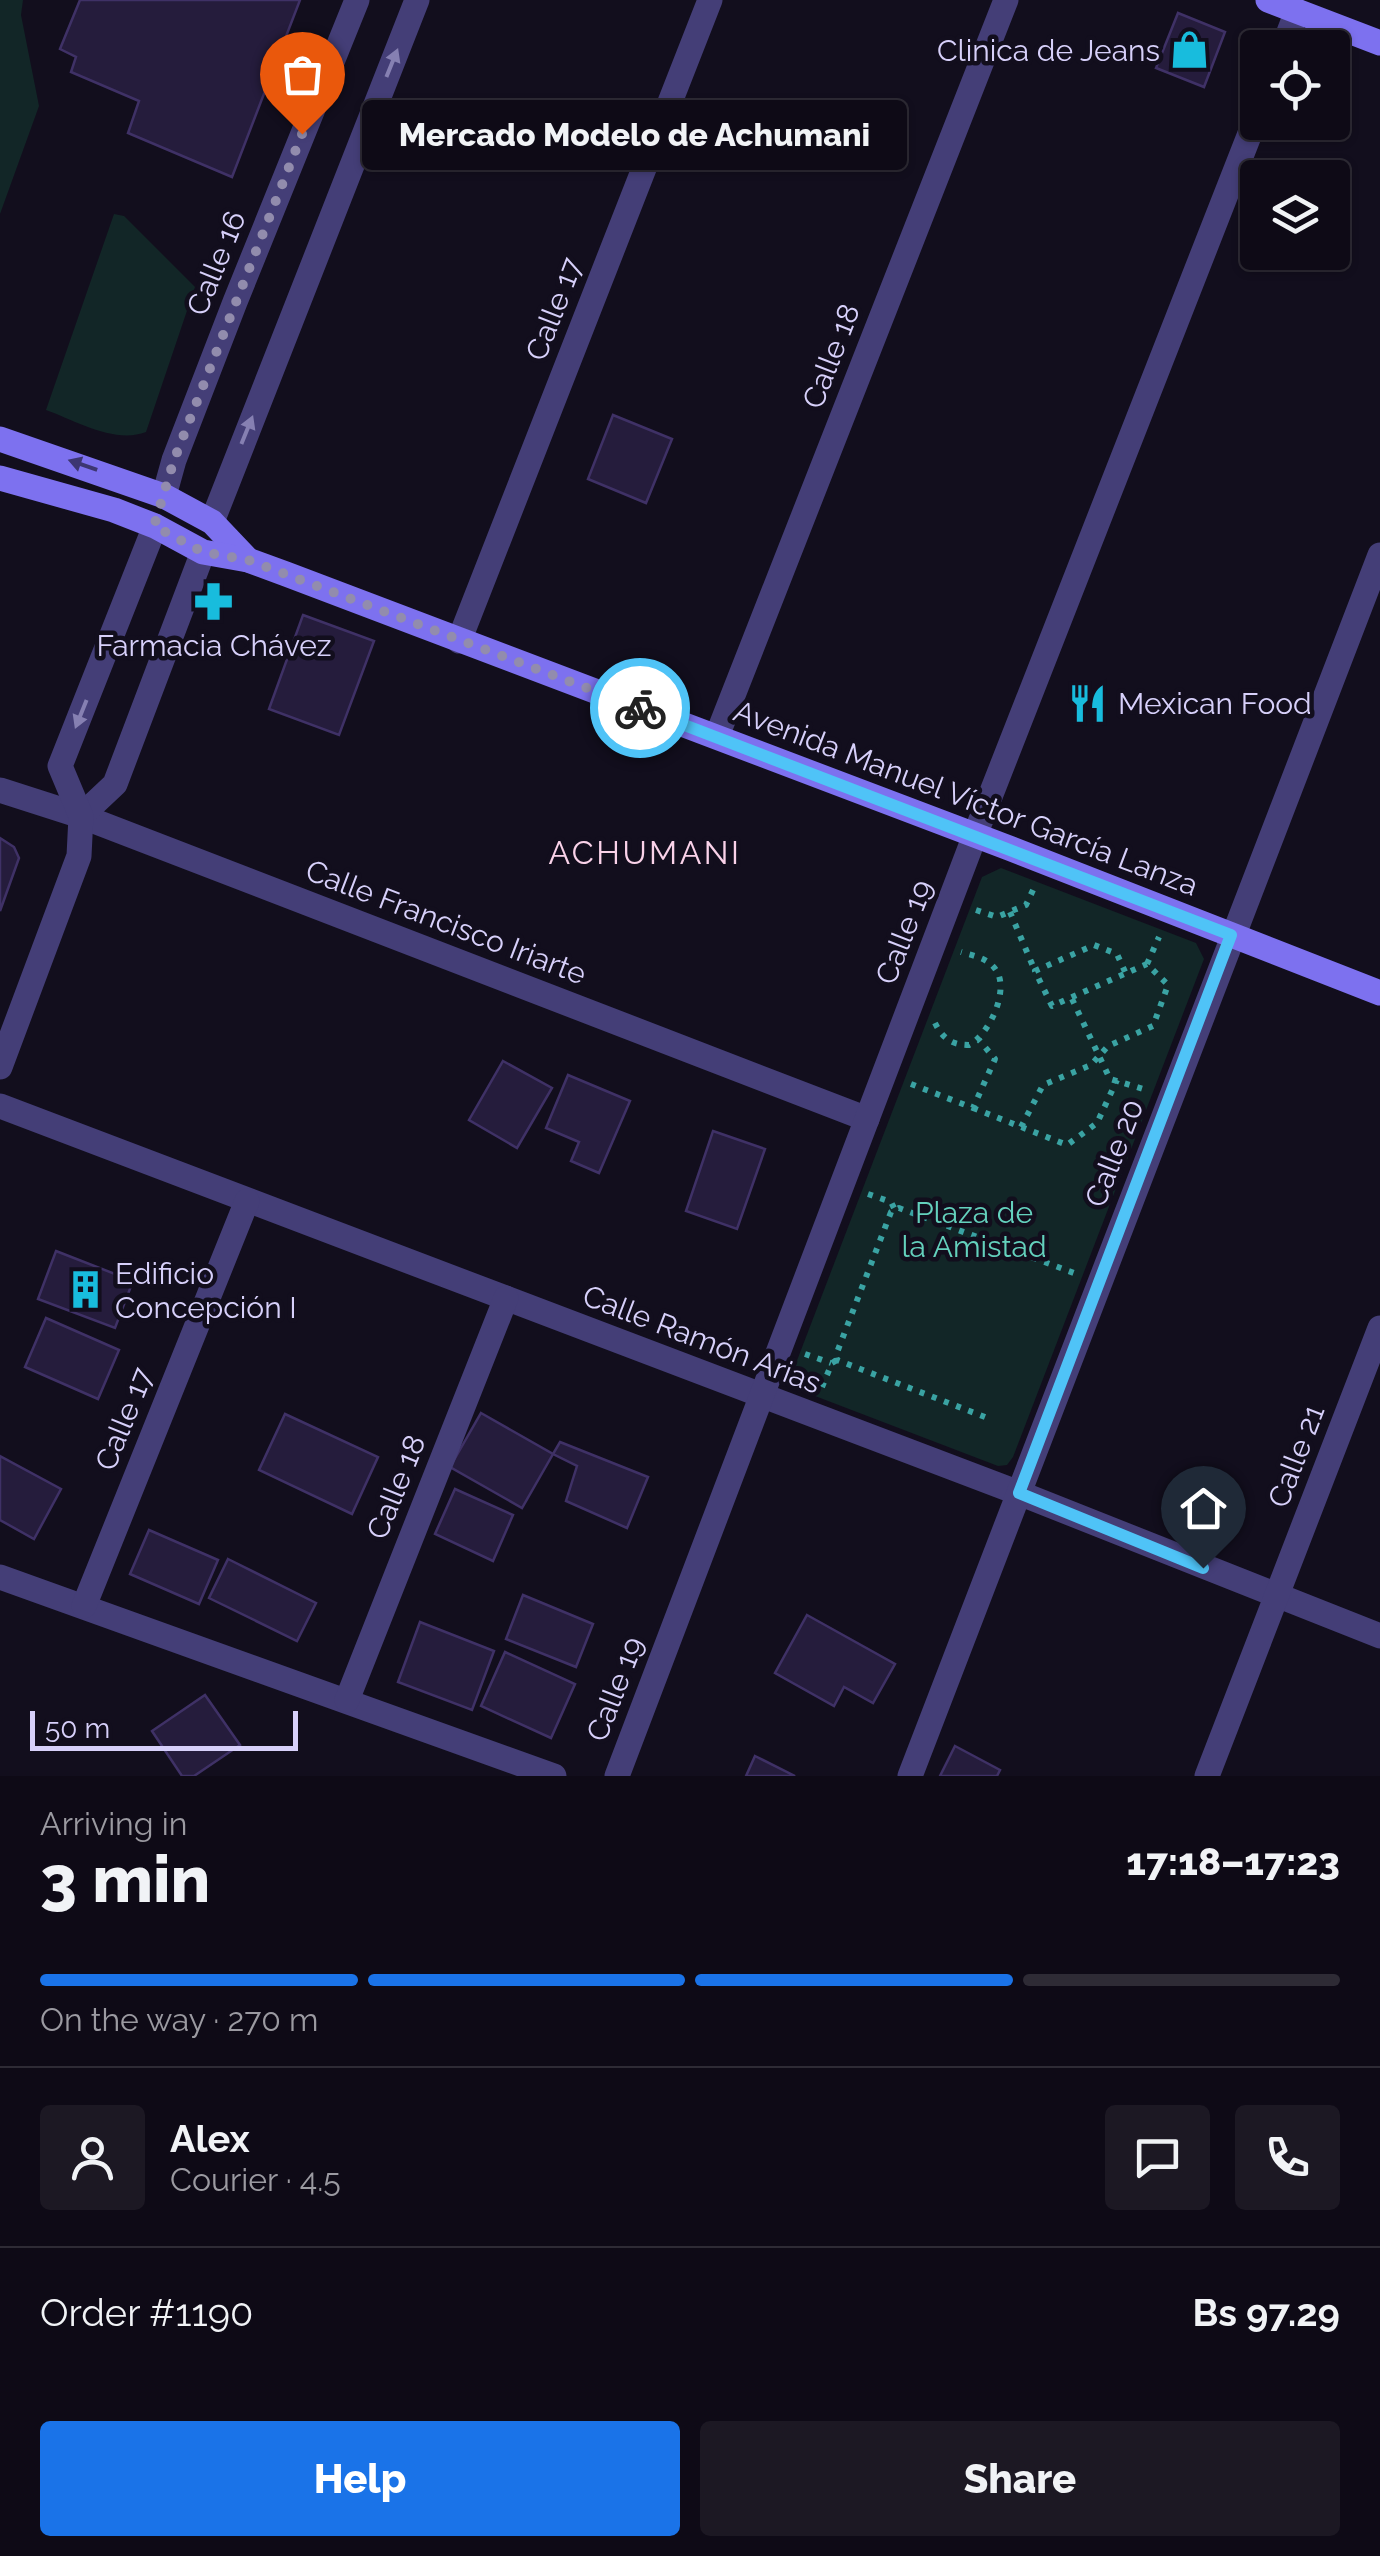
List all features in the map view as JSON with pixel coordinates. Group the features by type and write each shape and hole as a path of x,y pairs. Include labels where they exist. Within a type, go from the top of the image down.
{"main road":[{"path":"1268,0 1380,43"},
{"path":"0,438 164,496 154,526 0,478"},
{"name":"Avenida Manuel Víctor García Lanza","path":"164,496 212,522 248,560"},
{"path":"203,552 212,522"},
{"name":"Avenida Manuel Víctor García Lanza","path":"154,526 203,552 248,560 1380,993"}],"street":[{"name":"Calle 16","path":"164,496 208,372 357,0"},
{"path":"212,522 417,0"},
{"name":"Calle 17","path":"459,641 710,0"},
{"name":"Calle 18","path":"716,736 1006,0"},
{"path":"1290,30 1298,12"},
{"name":"Calle 19","path":"617,1776 975,836 1248,140"},
{"path":"0,1068 79,856 81,816 60,766 154,526"},
{"path":"81,816 115,784 203,552"},
{"name":"Calle 20","path":"910,1776 1380,555"},
{"name":"Calle Francisco Iriarte","path":"0,790 81,816 866,1120"},
{"name":"Calle Ramón Arias","path":"0,1106 1019,1493 1380,1636"},
{"name":"Calle 17","path":"84,1606 246,1201"},
{"name":"Calle 18","path":"347,1700 506,1298"},
{"name":"Calle 21","path":"1207,1776 1380,1328"},
{"path":"0,1577 554,1776"}],"path":[{"path":"1018,880 1052,894"},
{"path":"976,910 997,917 1010,912 1026,905 1034,887"},
{"path":"971,924 982,896"},
{"path":"1010,912 1052,1006 1147,964 1159,936 1173,941"},
{"path":"954,969 966,938"},
{"path":"1036,971 1094,946 1117,954 1126,974"},
{"path":"928,1036 934,1020 947,1041 970,1046 987,1031 1001,987 998,972 987,960 960,952"},
{"path":"1021,1128 1043,1085 1091,1065 1108,1046 1153,1026 1168,985 1147,964"},
{"path":"1072,998 1110,1079 1147,1090"},
{"path":"972,1108 995,1059 980,1040"},
{"path":"902,1101 915,1067"},
{"path":"909,1083 1067,1146 1096,1123 1116,1080"},
{"path":"860,1211 874,1175"},
{"path":"871,1195 891,1202 894,1208 1069,1271"},
{"path":"805,1386 821,1390 894,1208"},
{"path":"801,1363 811,1336"},
{"path":"811,1356 985,1416"}],"green space":[{"path":"0,0 23,0 21,15 39,106 0,214"},
{"path":"114,214 124,216 195,287 146,432 134,435 96,430 46,410"},
{"name":"Plaza de la Amistad","path":"1001,868 1196,943 1204,959 1013,1457 1007,1465 998,1466 802,1391 794,1383 793,1371 982,877"}],"building":[{"path":"80,0 300,0 232,177 128,133 139,101 71,72 76,57 60,49"},
{"path":"1178,13 1225,32 1204,87 1156,68"},
{"path":"613,415 672,439 646,503 588,479"},
{"path":"303,615 374,641 339,735 269,709"},
{"path":"0,838 14,847 19,858 0,911"},
{"path":"503,1061 552,1088 517,1148 469,1120"},
{"path":"568,1075 630,1101 599,1173 571,1161 579,1142 546,1128"},
{"path":"713,1131 765,1149 737,1229 686,1211"},
{"name":"Edificio Concepción I","path":"56,1251 133,1281 115,1328 38,1299"},
{"path":"46,1318 119,1350 98,1399 25,1367"},
{"path":"481,1413 553,1454 522,1508 450,1467"},
{"path":"285,1414 378,1457 352,1514 259,1470"},
{"path":"560,1442 648,1477 627,1528 566,1501 577,1466 553,1454"},
{"path":"0,1456 61,1489 34,1539 0,1520"},
{"path":"455,1489 513,1515 493,1561 435,1534"},
{"path":"149,1530 218,1560 199,1604 130,1574"},
{"path":"228,1559 316,1603 297,1641 209,1598"},
{"path":"523,1595 593,1624 576,1667 506,1639"},
{"path":"807,1615 895,1664 873,1703 844,1687 834,1706 775,1673"},
{"path":"420,1622 494,1651 472,1710 398,1682"},
{"path":"505,1652 575,1684 551,1738 481,1706"},
{"path":"205,1695 240,1745 194,1776 182,1776 152,1731"},
{"path":"955,1746 1000,1770 997,1776 940,1776"},
{"path":"755,1756 795,1776 746,1776"}],"way so far":[{"path":"302,134 174,460 154,526 203,552 248,560 640,708"}],"place":[{"name":"Clinica de Jeans","path":"1190,50"},
{"name":"Mercado Modelo de Achumani","path":"302,134"},
{"name":"Farmacia Chávez","path":"214,601"},
{"name":"Mexican Food","path":"1088,703"},
{"name":"Edificio Concepción I","path":"85,1290"}],"district":[{"name":"ACHUMANI","path":"645,852"}],"route":[{"path":"640,708 1231,935 1019,1493 1203,1568"}]}
